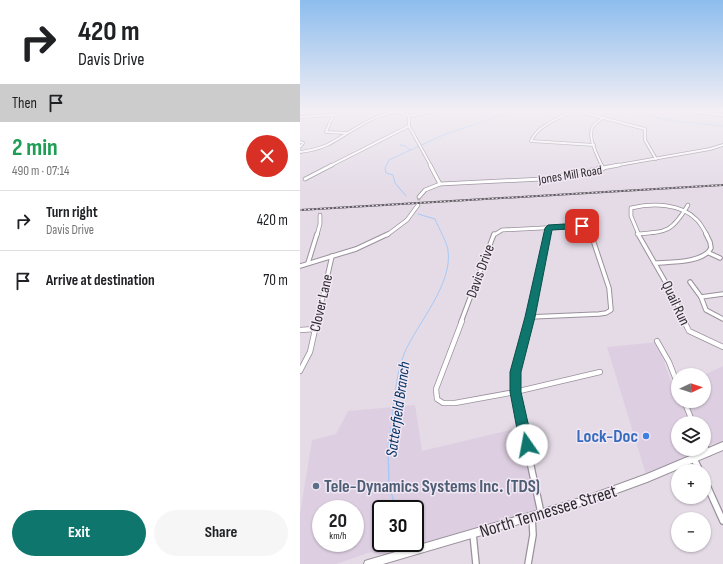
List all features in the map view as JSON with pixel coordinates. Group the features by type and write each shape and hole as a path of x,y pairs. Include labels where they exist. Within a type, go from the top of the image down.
{"main road":[{"name":"North Tennessee Street","path":"711,448 723,446"},
{"name":"North Tennessee Street","path":"368,564 532,517 626,486 694,459 698,456"}],"street":[{"path":"300,152 318,150 339,137"},
{"path":"305,179 387,137"},
{"path":"415,137 440,184"},
{"path":"532,137 531,141 594,144"},
{"path":"592,137 603,169"},
{"path":"645,137 645,140 656,159"},
{"path":"300,147 303,143 301,142"},
{"name":"Jones Mill Road","path":"419,197 425,190 440,184 542,179 710,149 723,145"},
{"name":"Quail Run","path":"656,263 700,258 709,253 711,246 709,238 694,217 684,212 656,204 640,205 631,208 629,215 637,234 656,263 672,293 689,331 723,347"},
{"path":"637,234 666,232 673,228 688,205"},
{"path":"300,266 357,249 386,236 403,224 418,206"},
{"path":"308,263 320,224 320,214"},
{"name":"Davis Drive","path":"530,317 599,314 606,313 611,310 609,288 589,230 582,226 502,230 494,234 436,389 437,399 443,403 448,403 515,392 600,372"},
{"path":"541,514 515,392 516,372 530,317 548,228"},
{"path":"709,253 720,258"},
{"name":"Clover Lane","path":"300,371 310,352 332,256"},
{"path":"690,282 701,297 706,310 723,319"},
{"path":"701,297 723,294"},
{"path":"300,330 315,329"},
{"path":"657,341 671,368"},
{"path":"694,459 696,464"},
{"path":"711,494 723,521"},
{"path":"528,564 533,538 534,526 532,517"},
{"path":"474,534 476,564"}],"shaded area":[{"path":"657,342 671,382 671,408 711,408 711,372 723,366 723,442 711,445 711,416 671,416 671,456 685,456 647,478 607,347"},
{"path":"415,405 422,451 523,427 541,514 424,548 424,500 372,500 372,552 412,552 395,557 371,552 336,564 300,564 300,514 312,440 336,434 348,411"}],"waterway":[{"name":"Satterfield Branch","path":"406,196 395,183 393,175 386,173 385,168 389,160 438,137"},
{"path":"400,145 405,146 410,150"},
{"name":"Satterfield Branch","path":"391,430 397,382 404,354 440,290 448,263 447,246 435,219 418,214"},
{"name":"Satterfield Branch","path":"391,429 388,449 389,485 393,500"}],"tunnel":[{"path":"418,205 419,197"}],"railway":[{"path":"300,210 723,185"}],"place":[{"name":"Lock-Doc","path":"646,436"},
{"name":"Tele-Dynamics Systems Inc. (TDS)","path":"316,486"}],"route":[{"path":"527,445 515,392 516,372 530,317 548,228 582,226"}]}
